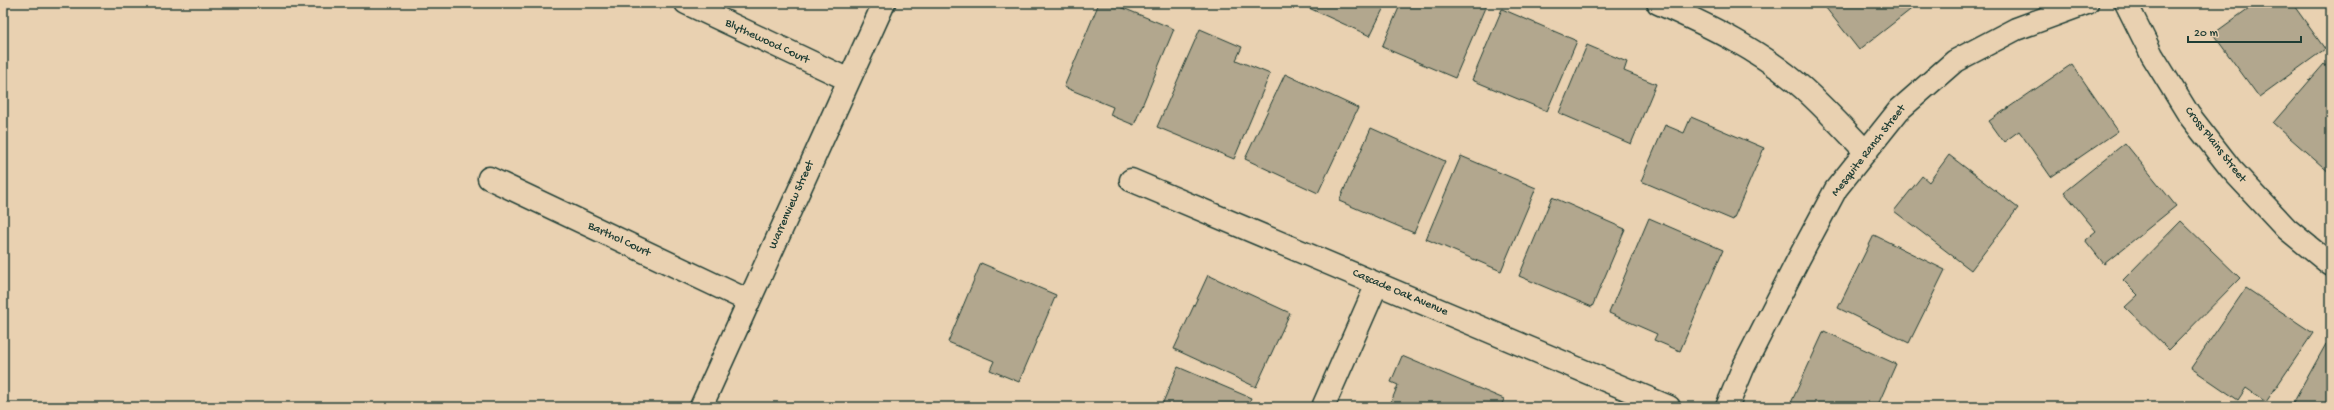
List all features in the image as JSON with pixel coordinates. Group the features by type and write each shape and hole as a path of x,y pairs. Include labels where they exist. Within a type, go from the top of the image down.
{"street":[{"name":"Blythewood Court","path":"686,3 849,80"},
{"name":"Warrenview Street","path":"701,407 884,3"},
{"path":"1658,3 1707,25 1753,51 1804,89 1866,152"},
{"name":"Mesquite Ranch Street","path":"1727,407 1743,368 1836,189 1899,110 1955,61 2016,29 2087,3"},
{"name":"Cross Plains Street","path":"2126,3 2152,55 2189,115 2231,169 2287,229 2331,265"},
{"name":"Barthol Court","path":"489,178 749,301"},
{"name":"Cascade Oak Avenue","path":"1131,180 1669,407"},
{"path":"1323,407 1376,284"}],"building":[{"path":"1099,3 1111,3 1174,29 1134,125 1110,115 1113,107 1064,87"},
{"path":"1298,3 1386,3 1370,36"},
{"path":"1401,3 1487,3 1455,78 1382,47"},
{"path":"1822,3 1919,3 1859,50"},
{"path":"2256,3 2292,3 2325,49 2259,97 2213,34"},
{"path":"1502,9 1577,41 1547,111 1472,80"},
{"path":"1200,29 1242,47 1236,60 1270,74 1234,159 1157,127"},
{"path":"1587,45 1627,62 1624,71 1656,84 1631,144 1559,113"},
{"path":"2072,64 2118,131 2051,177 2019,131 2004,142 1989,121"},
{"path":"2324,64 2331,70 2331,174 2273,123"},
{"path":"1285,74 1358,108 1318,193 1245,159"},
{"path":"1691,117 1764,148 1733,220 1641,181 1665,125 1684,133"},
{"path":"1371,128 1445,161 1414,233 1339,201"},
{"path":"2125,143 2176,206 2104,264 2085,240 2096,231 2064,192"},
{"path":"1949,155 2018,208 1971,270 1894,211 1922,176 1929,182"},
{"path":"1461,156 1536,188 1501,271 1426,239"},
{"path":"1552,197 1625,229 1592,307 1519,276"},
{"path":"1649,218 1723,250 1680,351 1654,340 1657,334 1609,313"},
{"path":"2181,221 2240,278 2169,350 2125,307 2138,295 2123,280"},
{"path":"1874,235 1945,270 1909,343 1838,308"},
{"path":"981,263 1056,295 1019,382 990,370 994,361 948,342"},
{"path":"1208,275 1290,313 1256,387 1174,349"},
{"path":"2246,288 2313,333 2266,402 2246,388 2238,400 2191,368"},
{"path":"1824,331 1896,364 1877,407 1790,405"},
{"path":"2326,344 2331,347 2331,407 2291,407"},
{"path":"1402,356 1504,399 1501,407 1389,407 1398,385 1391,382"},
{"path":"1178,367 1251,398 1247,407 1161,407"}]}
